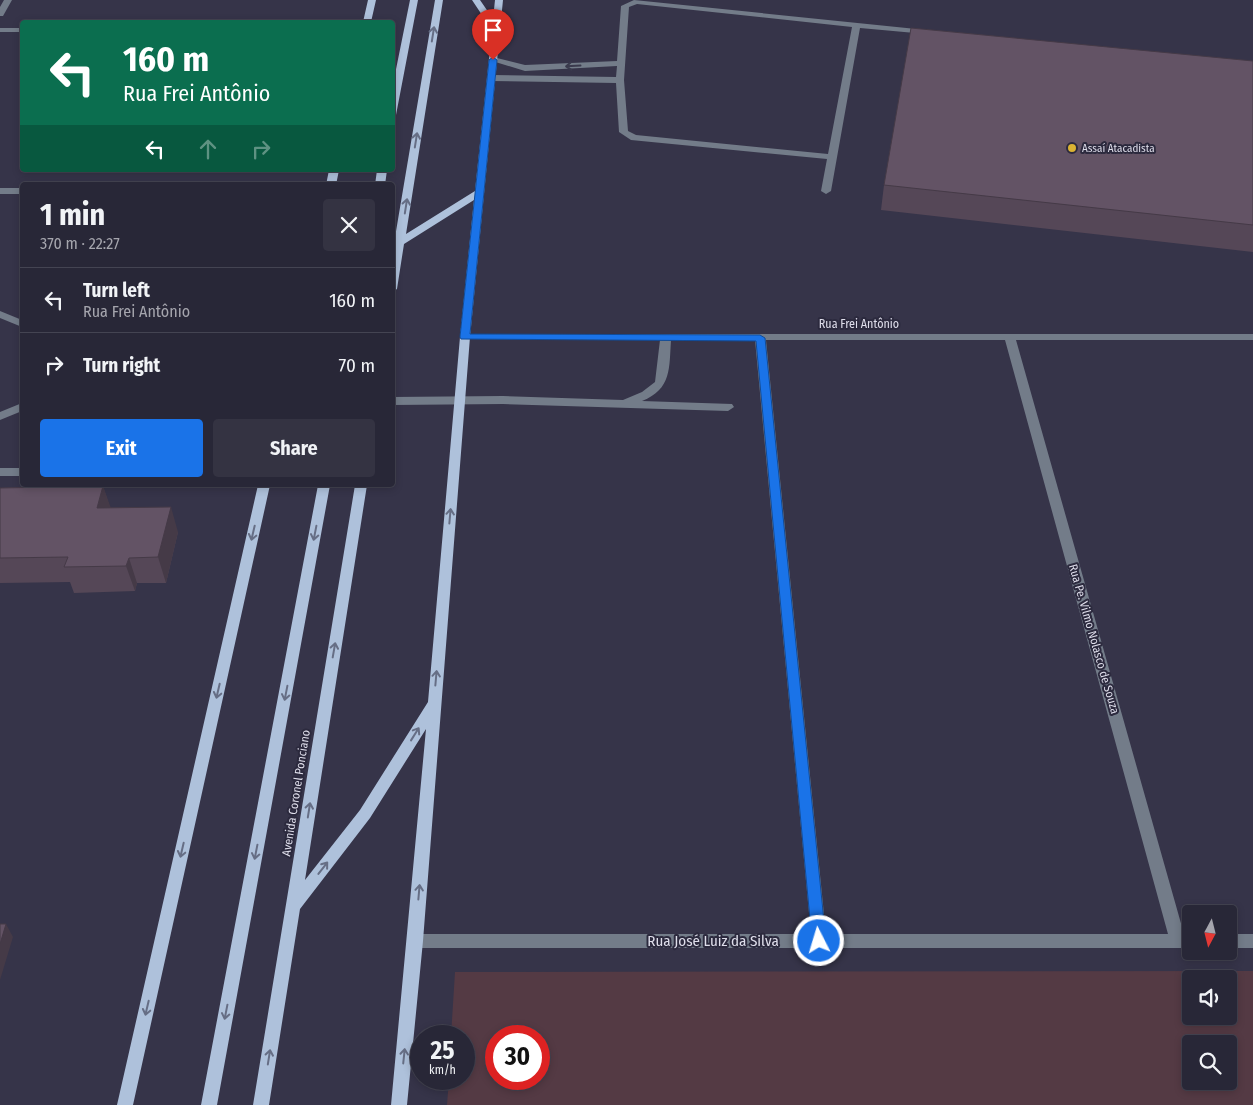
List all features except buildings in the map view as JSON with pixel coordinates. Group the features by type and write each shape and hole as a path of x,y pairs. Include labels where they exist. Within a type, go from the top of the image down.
{"main road":[{"path":"367,20 372,0"},
{"path":"395,100 414,0"},
{"path":"395,271 439,0"},
{"path":"476,0 496,30"},
{"path":"399,1105 415,941 459,399 499,0"},
{"path":"400,242 480,192"},
{"path":"125,1105 264,487"},
{"path":"209,1105 324,487"},
{"name":"Avenida Coronel Ponciano","path":"261,1105 361,487"},
{"path":"293,906 365,814 434,702"}],"street":[{"path":"0,14 8,0"},
{"path":"832,157 634,138 624,132 620,80 625,6 636,2 931,33"},
{"path":"826,191 856,25"},
{"path":"0,30 20,30"},
{"path":"493,60 525,68 621,63"},
{"path":"491,78 620,80"},
{"path":"0,191 20,191"},
{"path":"0,314 20,323"},
{"name":"Rua Frei Antônio","path":"465,337 1253,337"},
{"path":"624,404 646,395 660,383 663,373 666,337"},
{"path":"760,338 819,941"},
{"name":"Rua Pe. Vilmo Nolasco de Souza","path":"1010,338 1182,931"},
{"path":"395,401 459,399 728,408"},
{"path":"0,416 20,408"},
{"path":"0,472 20,472"},
{"name":"Rua José Luiz da Silva","path":"415,941 1182,941"},
{"path":"1238,941 1253,941"}],"shaded area":[{"path":"1182,971 1182,1025 1237,1025 1237,971 1253,971 1253,1105 447,1105 448,1090 475,1090 475,1025 452,1025 455,972"}],"place":[{"name":"Assaí Atacadista","path":"1072,148"}],"route":[{"path":"493,60 465,337 760,338 819,941"}]}
